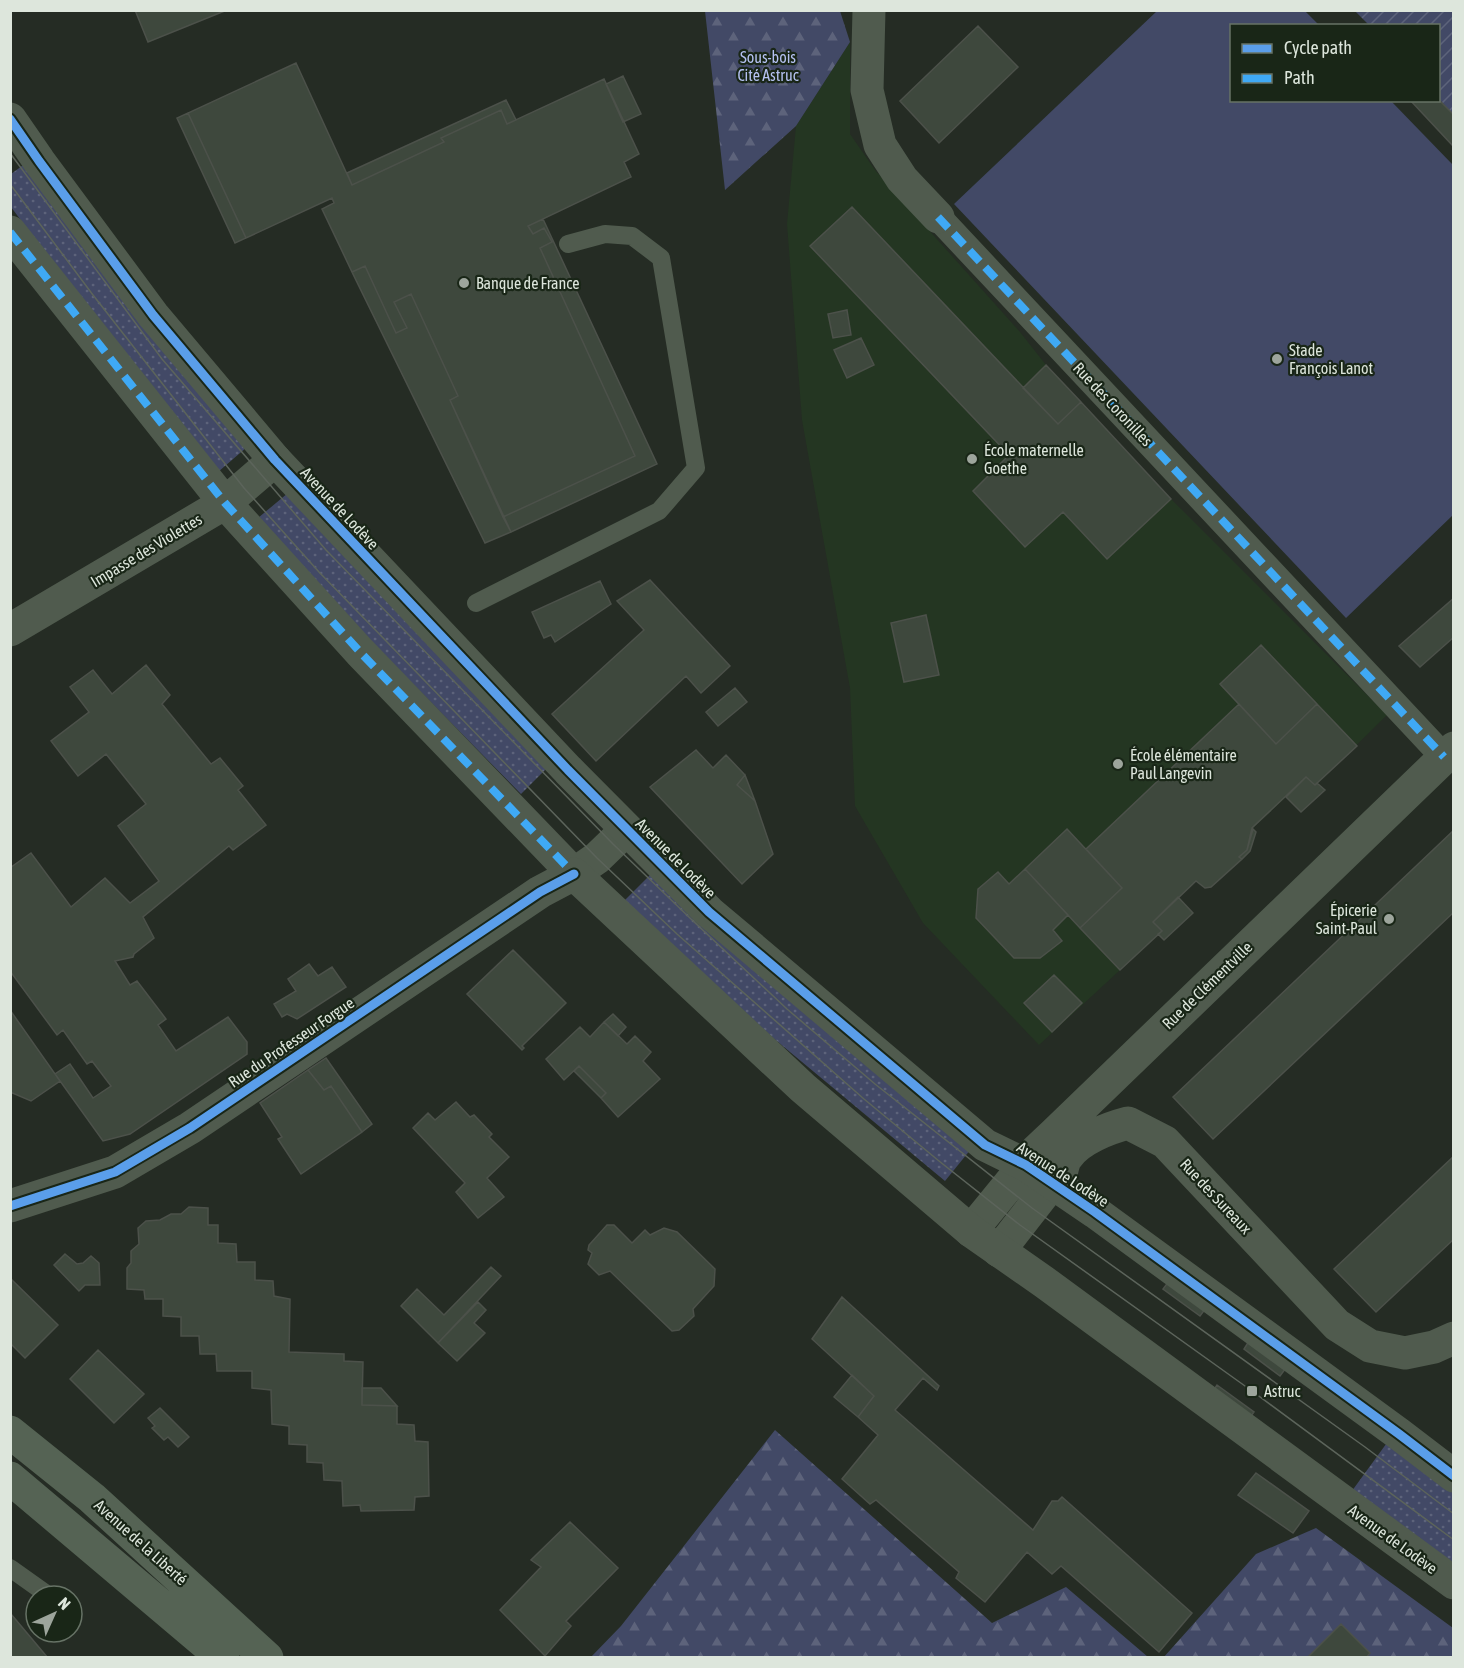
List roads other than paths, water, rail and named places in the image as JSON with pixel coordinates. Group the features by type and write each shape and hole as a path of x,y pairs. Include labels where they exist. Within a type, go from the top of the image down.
{"main road":[{"name":"Avenue de la Liberté","path":"10,1432 92,1498 267,1658"},
{"name":"Avenue de la Liberté","path":"15,1490 223,1658"}],"street":[{"name":"Rue des Coronilles","path":"869,10 867,90 880,145 902,179 1450,757"},
{"name":"Avenue de Lodève","path":"10,119 153,315 275,460 568,770 709,912 985,1145 1039,1174 1095,1212 1400,1434 1454,1476"},
{"name":"Avenue de Lodève","path":"10,232 225,503 360,652 574,874 803,1088 971,1231 1454,1583"},
{"name":"Impasse des Violettes","path":"10,630 225,503 275,460"},
{"name":"Rue de Clémentville","path":"971,1231 1039,1174 1063,1125 1450,757"},
{"name":"Rue du Professeur Forgue","path":"10,1206 115,1172 190,1128 540,892 574,874 597,858 626,830"},
{"name":"Rue des Sureaux","path":"999,1251 1039,1174 1062,1170 1066,1157 1082,1144 1106,1129 1128,1123 1165,1142 1337,1325 1370,1346 1405,1353 1434,1347 1454,1338"}],"lane":[{"path":"476,603 659,511 696,468 661,258 632,236 604,234 568,244"},
{"path":"10,1568 33,1584"}],"tram line":[{"path":"10,153 162,359 326,550 613,844 691,919 787,1009 875,1084 1032,1208 1365,1447 1454,1514"},
{"path":"10,184 93,295 244,488 319,572 597,858 677,934 864,1099 1020,1225 1252,1391 1454,1540"}],"place":[{"name":"Banque de France","path":"464,283"},
{"name":"Stade François Lanot","path":"1277,359"},
{"name":"École maternelle Goethe","path":"972,459"},
{"name":"École élémentaire Paul Langevin","path":"1118,764"},
{"name":"Épicerie Saint-Paul","path":"1389,919"},
{"name":"Astruc","path":"1252,1391"}],"park label":[{"name":"Sous-bois Cité Astruc","path":"768,66"}]}
